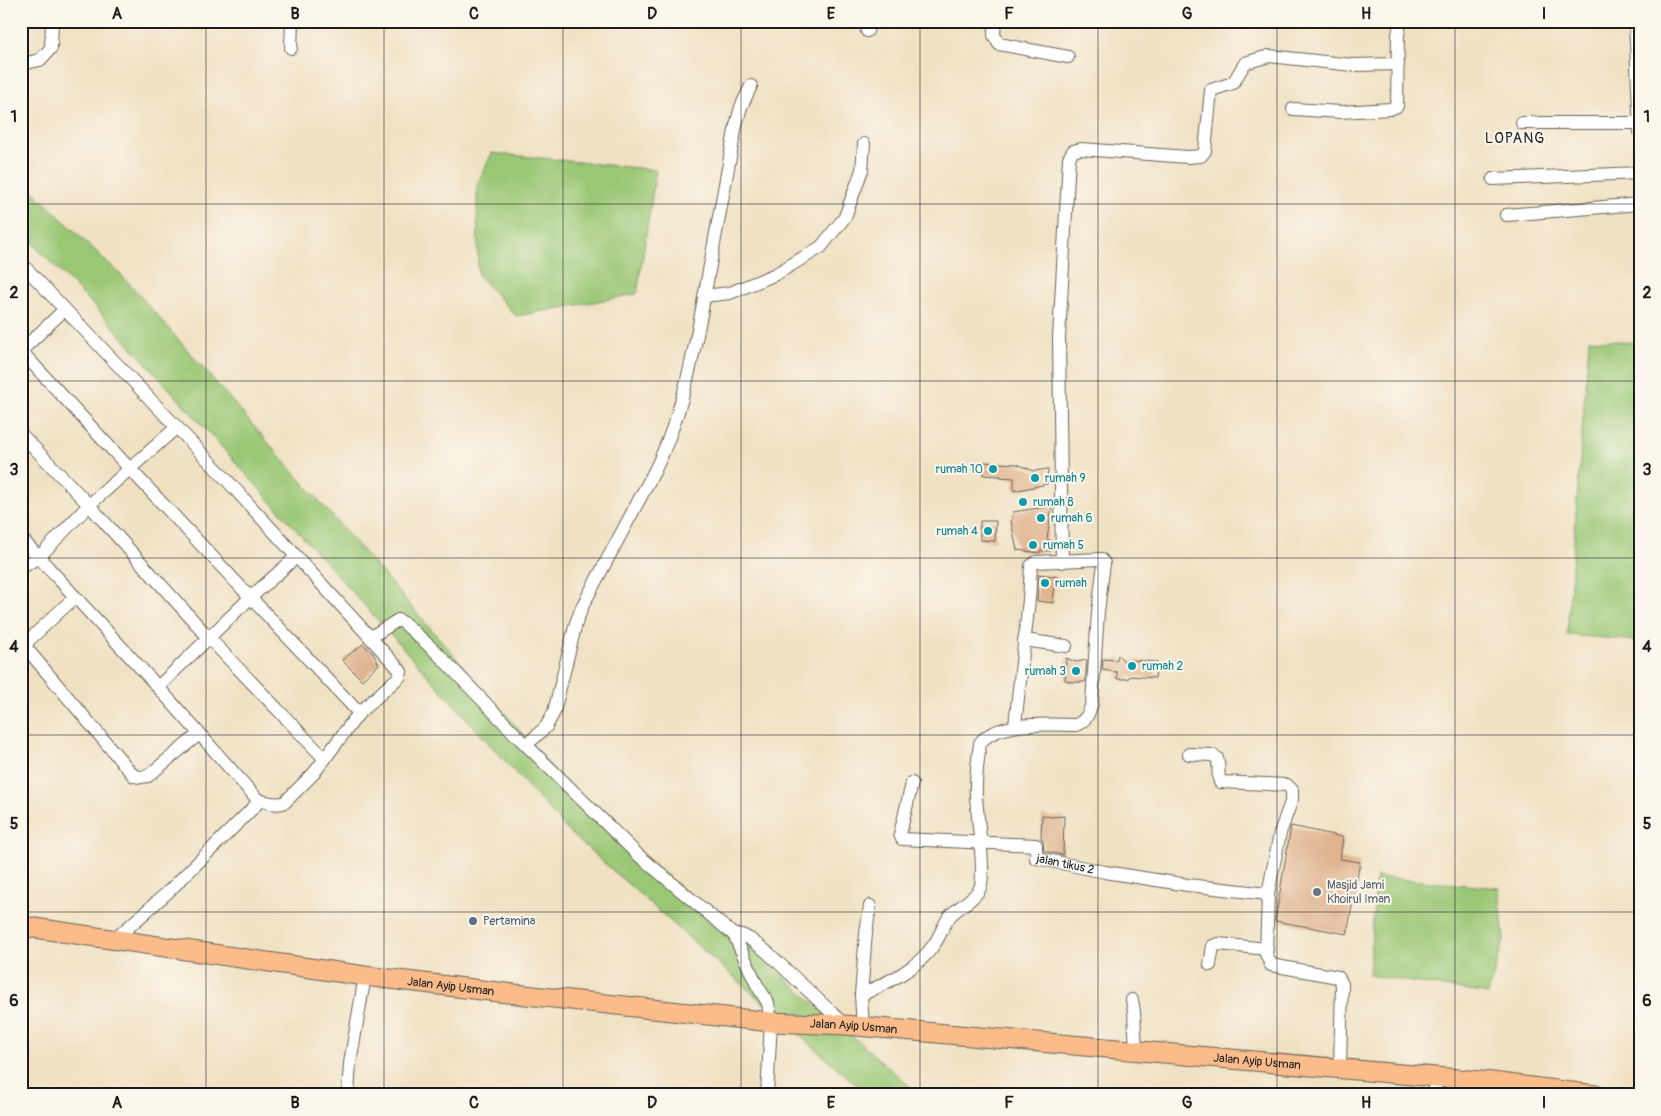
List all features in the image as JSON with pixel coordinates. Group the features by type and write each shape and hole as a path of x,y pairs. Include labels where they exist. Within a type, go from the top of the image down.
{"main road":[{"name":"Jalan Ayip Usman","path":"21,926 365,976 771,1022 844,1025 1340,1068 1435,1086 1492,1082 1596,1095"}],"street":[{"path":"21,64 40,60 51,48 52,21"},
{"path":"291,48 292,21"},
{"path":"995,21 994,35 999,44 1068,56"},
{"path":"1293,109 1341,112 1390,109 1397,106 1400,21"},
{"path":"1522,123 1639,128 1637,21"},
{"path":"1062,562 1059,338 1069,158 1073,151 1081,149 1188,158 1201,156 1204,151 1211,90 1233,83 1245,63 1255,59 1269,56 1353,65 1398,64"},
{"path":"526,746 550,720 576,624 583,606 665,450 694,357 736,125 741,107 751,86"},
{"path":"704,296 730,293 776,274 821,247 845,217 862,170 864,144"},
{"path":"1492,179 1640,173"},
{"path":"1506,215 1640,204"},
{"path":"21,263 176,426 371,637 401,672 400,676 359,713 314,774 285,802 274,804 258,800 158,687 21,538"},
{"path":"64,310 21,351 359,713"},
{"path":"21,568 39,557 89,505 176,426"},
{"path":"21,434 89,505 209,638 325,758"},
{"path":"158,687 251,597 296,557"},
{"path":"861,995 889,981 916,963 933,947 950,917 963,904 974,897 981,887 982,869 976,794 980,743 988,735 1016,725 1076,725 1083,722 1088,715 1092,703 1098,612 1104,563 1101,559 1036,562 1031,566 1016,725"},
{"path":"76,597 29,640 26,646 134,776 148,776 199,734"},
{"path":"371,637 398,620 404,623 436,653 526,746 638,854 734,935 757,985 768,1003 771,1022 768,1095"},
{"path":"1024,640 1066,646"},
{"path":"1189,754 1212,755 1217,758 1220,782 1287,785 1292,790 1292,799 1280,833 1268,894 1267,958 1271,965 1338,978 1342,984 1340,1068"},
{"path":"912,783 900,834 902,839 979,842"},
{"path":"114,940 168,892 255,806 258,800"},
{"name":"jalan tikus 2","path":"979,842 1036,844 1036,858 1106,872 1188,885 1268,894"},
{"path":"863,1027 861,995 870,906"},
{"path":"734,935 742,935 750,939 767,952 844,1025"},
{"path":"1210,965 1212,951 1214,946 1218,944 1267,949"},
{"path":"348,1095 350,1062 365,976"},
{"path":"1132,1000 1136,1051"}],"green space":[{"path":"492,153 656,170 637,294 516,316 478,275 477,185"},
{"path":"21,180 127,281 582,802 920,1095 868,1095 569,832 99,311 21,232"},
{"path":"1589,339 1640,343 1640,641 1567,635"},
{"path":"1376,877 1499,888 1504,940 1488,994 1369,975"}],"building":[{"path":"983,462 1017,464 1034,471 1048,469 1047,484 1014,491 1014,478 1000,477 1000,475 983,475"},
{"path":"1052,506 1047,539 1049,540 1050,551 1041,550 1040,553 1017,550 1011,522 1013,512"},
{"name":"rumah 4","path":"980,521 996,521 995,541 980,540"},
{"name":"rumah","path":"1039,574 1057,577 1053,603 1037,601"},
{"path":"363,644 372,652 379,664 362,680 342,660"},
{"name":"rumah 2","path":"1118,655 1125,662 1129,660 1157,662 1155,678 1130,676 1129,678 1117,679 1117,672 1102,670 1103,659 1117,660"},
{"name":"rumah 3","path":"1066,658 1076,662 1087,660 1085,682 1065,680"},
{"path":"1042,815 1051,817 1064,816 1063,855 1044,851 1041,838"},
{"name":"Masjid Jami Khoirul Iman","path":"1291,826 1343,837 1340,859 1360,862 1347,934 1275,921"}],"place":[{"name":"rumah 10","path":"993,469"},
{"name":"rumah 9","path":"1035,478"},
{"name":"rumah 8","path":"1023,502"},
{"name":"rumah 6","path":"1041,518"},
{"name":"rumah 4","path":"988,531"},
{"name":"rumah 5","path":"1033,545"},
{"name":"rumah","path":"1045,583"},
{"name":"rumah 2","path":"1132,666"},
{"name":"rumah 3","path":"1076,671"},
{"name":"Masjid Jami Khoirul Iman","path":"1317,892"},
{"name":"Pertamina","path":"473,921"}],"district":[{"name":"LOPANG","path":"1515,138"}]}
